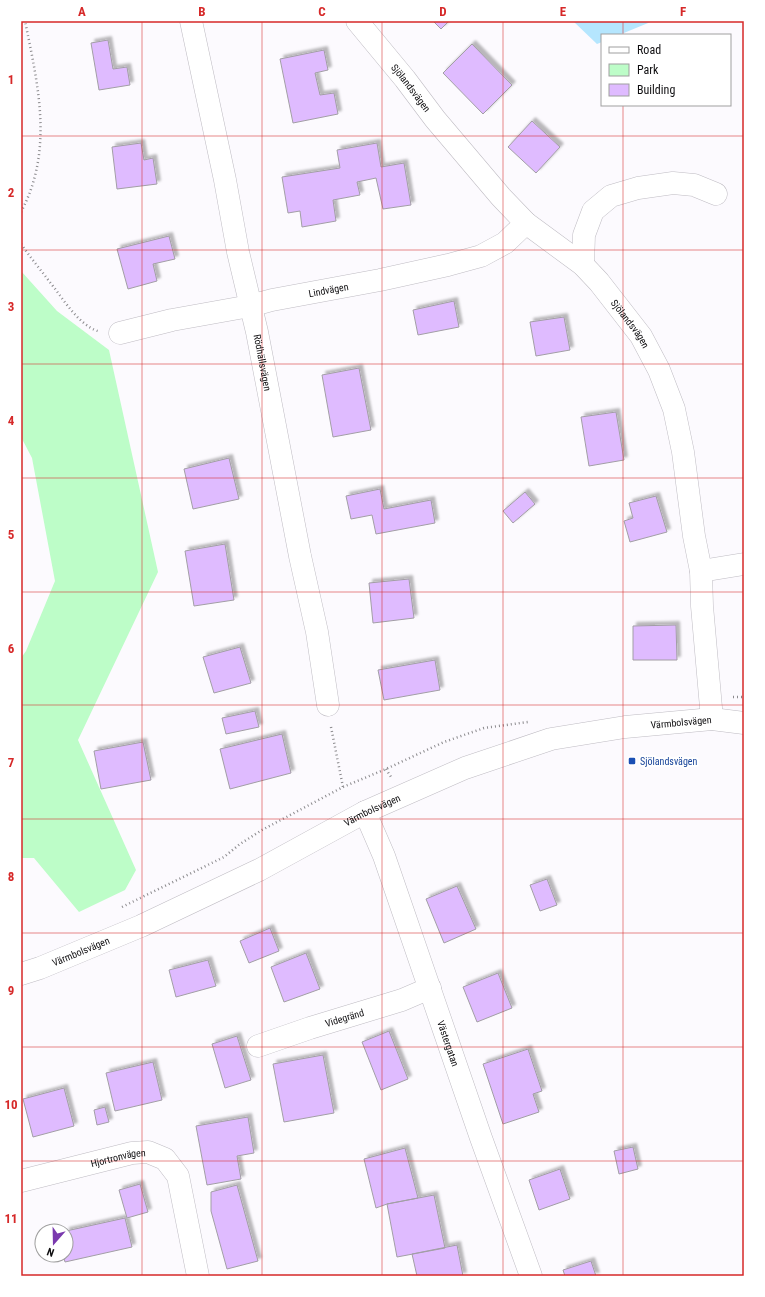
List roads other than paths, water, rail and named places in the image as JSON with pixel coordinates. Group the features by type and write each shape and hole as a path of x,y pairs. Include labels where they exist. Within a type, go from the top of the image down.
{"street":[{"name":"Rödhällsvägen","path":"191,21 225,180 238,252 250,306 258,332 300,556 317,632 328,704"},
{"name":"Sjölandsvägen","path":"357,21 501,197 526,223 583,265 599,282 641,336 659,370 674,409 682,445 694,536 701,571 702,606 712,720"},
{"path":"583,265 584,235 592,211 611,196 638,188 673,183 694,185 716,194"},
{"name":"Lindvägen","path":"120,333 172,320 250,306 272,300 380,280 448,265 481,256 505,243 526,223"},
{"path":"701,571 744,564"},
{"name":"Värmbolsvägen","path":"21,974 40,968 141,926 259,870 365,812 465,768 551,739 626,727 712,720 744,723"},
{"name":"Västergatan","path":"365,812 384,856 481,1138 531,1276"},
{"name":"Videgränd","path":"258,1046 310,1028 402,1000 430,988"},
{"name":"Hjortronvägen","path":"21,1181 132,1153 148,1152 165,1159 178,1176 198,1276"}],"water":[{"path":"573,21 653,21 621,34 601,34 601,42 597,44"}],"place":[{"name":"Sjölandsvägen","path":"632,761"}]}
